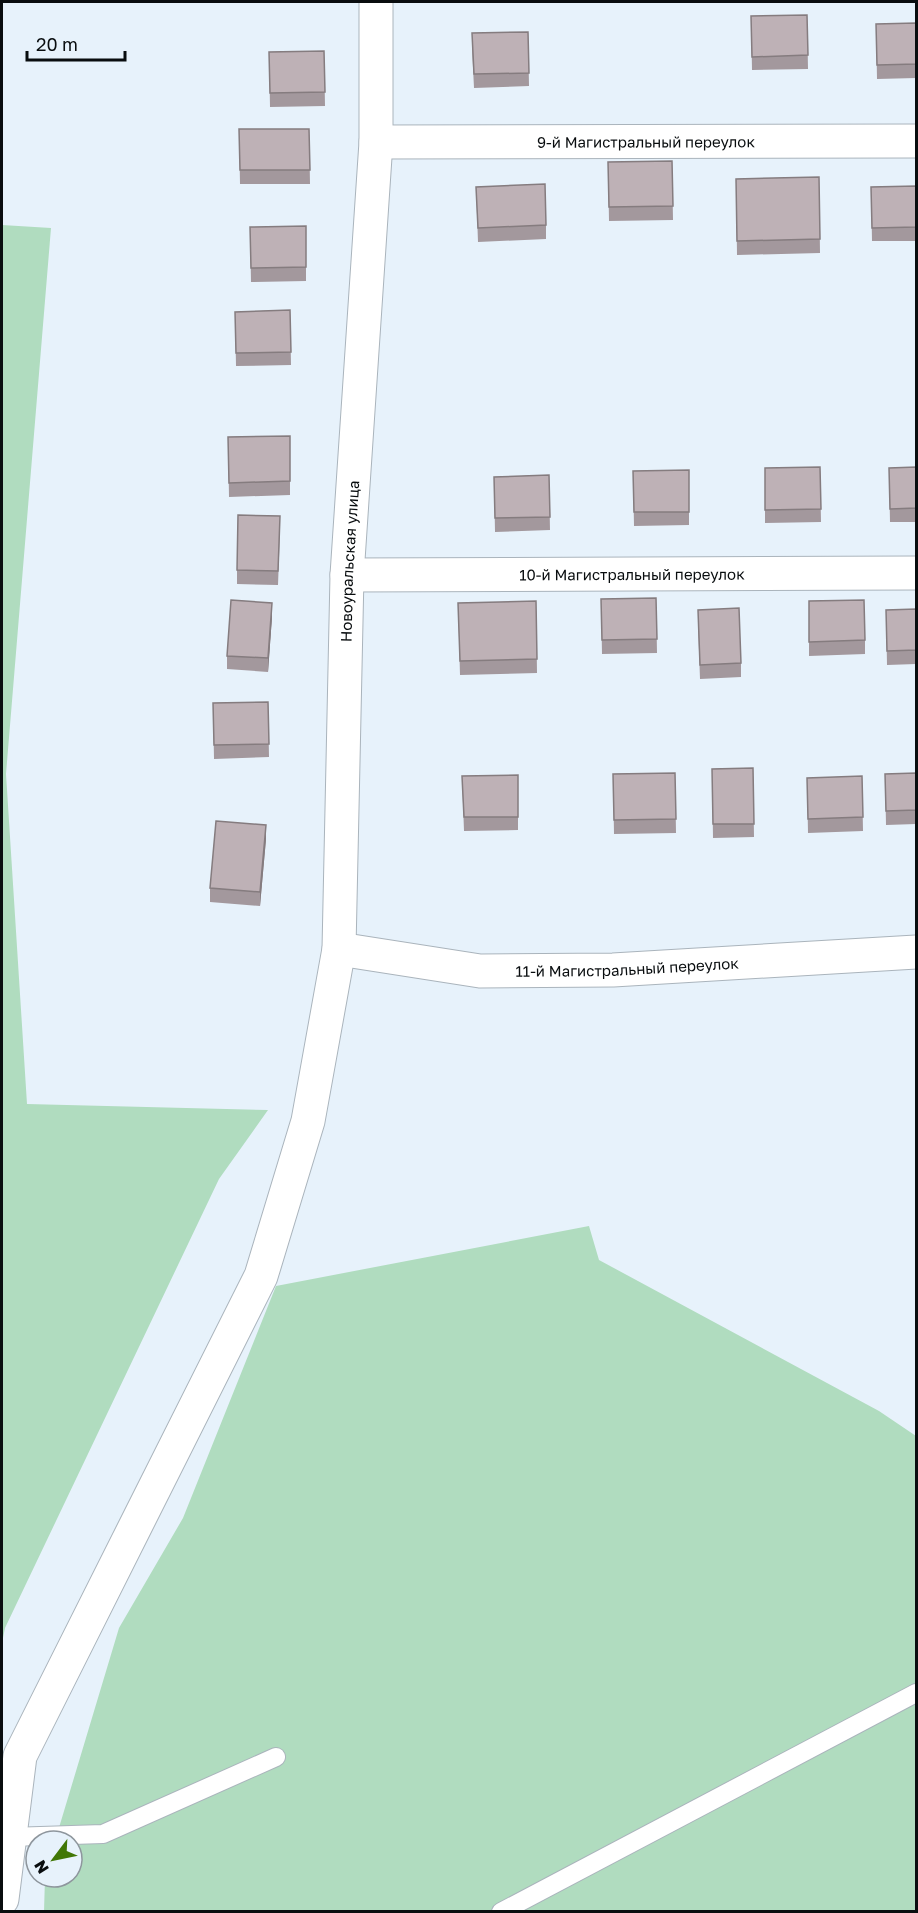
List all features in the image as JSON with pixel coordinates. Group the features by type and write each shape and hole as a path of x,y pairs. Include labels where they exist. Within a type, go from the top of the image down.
{"street":[{"name":"Новоуральская улица","path":"2,1899 20,1756 261,1276 308,1121 339,949 347,576 376,142 376,2"},
{"name":"9-й Магистральный переулок","path":"376,142 916,141"},
{"name":"10-й Магистральный переулок","path":"347,576 916,573"},
{"name":"11-й Магистральный переулок","path":"339,949 480,971 613,970 916,952"}],"lane":[{"path":"501,1911 916,1693"},
{"path":"9,1837 103,1834 276,1756"}],"green space":[{"path":"2,225 51,228 6,774 27,1104 268,1110 219,1179 5,1628 2,1643"},
{"path":"589,1226 599,1260 879,1411 916,1436 916,1911 44,1912 45,1889 84,1889 84,1829 59,1829 119,1628 183,1518 276,1286"}],"building":[{"path":"807,15 808,55 752,57 751,16"},
{"path":"916,23 916,64 877,65 876,24"},
{"path":"528,32 529,73 474,74 472,33"},
{"path":"324,51 325,92 270,93 269,52"},
{"path":"239,129 309,129 310,170 240,170"},
{"path":"672,161 673,206 609,207 608,162"},
{"path":"819,177 820,239 737,241 736,179"},
{"path":"545,184 546,225 478,228 476,187"},
{"path":"916,186 916,227 872,228 871,187"},
{"path":"306,226 306,267 251,268 250,227"},
{"path":"290,310 291,352 236,353 235,312"},
{"path":"290,436 290,481 229,483 228,437"},
{"path":"820,467 821,509 765,510 765,468"},
{"path":"916,467 916,508 890,509 889,468"},
{"path":"689,470 689,512 634,512 633,471"},
{"path":"549,475 550,517 495,518 494,477"},
{"path":"238,515 280,516 278,571 237,570"},
{"path":"656,598 657,639 602,640 601,599"},
{"path":"231,600 272,603 268,658 227,656"},
{"path":"864,600 865,640 809,642 809,601"},
{"path":"536,601 537,659 460,661 458,603"},
{"path":"739,608 741,663 700,665 698,610"},
{"path":"916,609 916,650 887,651 886,610"},
{"path":"268,702 269,744 214,745 213,703"},
{"path":"753,768 754,824 713,824 712,769"},
{"path":"675,773 676,819 614,820 613,774"},
{"path":"916,773 916,810 886,811 885,774"},
{"path":"518,775 518,817 464,817 462,776"},
{"path":"862,776 863,817 808,819 807,778"},
{"path":"216,821 266,825 260,892 210,888"}]}
